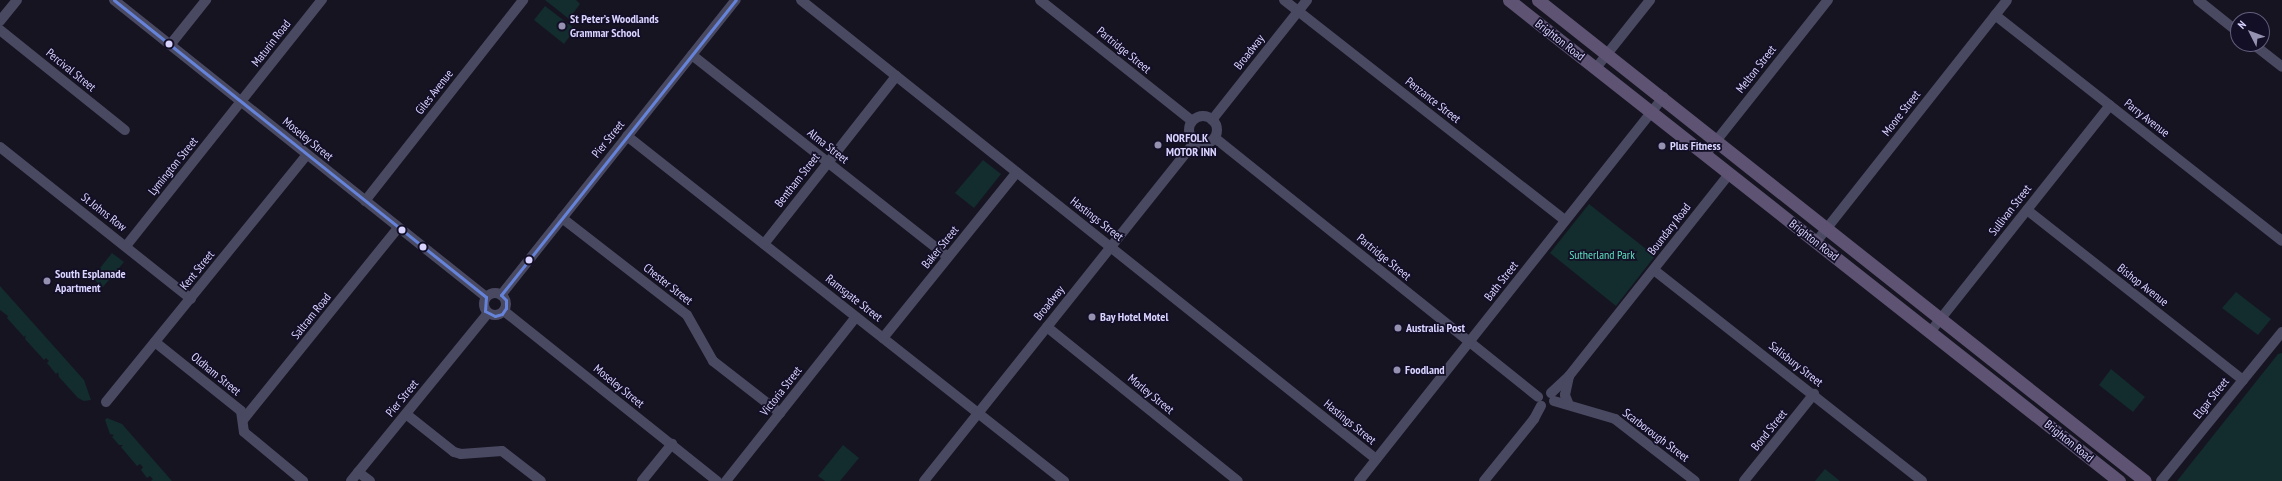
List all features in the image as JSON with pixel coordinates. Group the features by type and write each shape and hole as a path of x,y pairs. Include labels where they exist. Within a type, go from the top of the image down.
{"main road":[{"name":"Brighton Road","path":"1509,0 1931,331 2119,481"},
{"name":"Brighton Road","path":"1538,0 1663,97 1716,142 2146,481"}],"street":[{"path":"0,21 17,0"},
{"name":"Moseley Street","path":"114,0 486,298"},
{"path":"170,45 206,0"},
{"name":"Maturin Road","path":"241,102 322,0"},
{"name":"Giles Avenue","path":"365,201 523,0"},
{"name":"Pier Street","path":"501,295 736,0"},
{"name":"Hastings Street","path":"801,0 1376,459"},
{"name":"Partridge Street","path":"1040,0 1192,121"},
{"name":"Penzance Street","path":"1284,0 1565,220"},
{"name":"Broadway","path":"1212,120 1307,0"},
{"path":"1596,68 1650,0"},
{"name":"Melton Street","path":"1705,155 1828,0"},
{"name":"Moore Street","path":"1816,242 2007,0"},
{"path":"2198,0 2230,26"},
{"name":"Parry Avenue","path":"1995,15 2282,241"},
{"name":"Percival Street","path":"0,30 125,130"},
{"path":"2263,52 2282,67"},
{"name":"Alma Street","path":"692,55 948,257"},
{"name":"Bentham Street","path":"764,244 896,76"},
{"name":"Bath Street","path":"1359,481 1663,97"},
{"name":"Lymington Street","path":"126,246 241,102"},
{"name":"Sullivan Street","path":"1931,331 2110,105"},
{"path":"1199,116 1212,120 1217,128 1215,138 1203,145 1195,142 1188,130 1192,121 1199,116"},
{"name":"Ramsgate Street","path":"627,136 1064,481"},
{"name":"Partridge Street","path":"1215,138 1469,342 1539,401"},
{"name":"Broadway","path":"924,481 1195,142"},
{"name":"St Johns Row","path":"0,147 191,299"},
{"name":"Kent Street","path":"106,402 307,155"},
{"name":"Baker Street","path":"883,338 1017,172"},
{"name":"Boundary Road","path":"1552,397 1729,174"},
{"name":"Bishop Avenue","path":"2027,210 2243,380"},
{"name":"Chester Street","path":"562,218 687,314 713,361 780,413"},
{"name":"Saltram Road","path":"243,420 398,228"},
{"name":"Salisbury Street","path":"1654,270 1814,394 1922,481"},
{"path":"491,294 501,295 506,304 504,311 498,315 488,313 484,308 486,298 491,294"},
{"name":"Moseley Street","path":"504,311 717,481"},
{"name":"Pier Street","path":"351,481 488,313"},
{"name":"Victoria Street","path":"726,481 856,317"},
{"name":"Morley Street","path":"1047,327 1238,481"},
{"name":"Elgar Street","path":"2161,481 2282,332"},
{"name":"Oldham Street","path":"155,342 241,411 244,432 250,439 303,481"},
{"name":"Boundary Road","path":"1569,405 1565,396 1570,376"},
{"path":"1484,481 1534,419 1539,401 1544,392 1552,397 1548,407 1539,401"},
{"name":"Bond Street","path":"1744,481 1814,394"},
{"name":"Scarborough Street","path":"1552,397 1569,405 1615,419 1695,481"},
{"path":"406,414 454,452 461,454 502,451 541,481"},
{"path":"642,481 672,444"},
{"path":"358,472 370,481"}],"green space":[{"path":"545,0 576,0 580,4 569,19"},
{"path":"545,6 575,29 564,44 534,20"},
{"path":"983,160 1001,174 974,208 955,193"},
{"name":"Sutherland Park","path":"1589,204 1655,256 1616,306 1550,253"},
{"path":"112,253 124,262 103,287 92,278"},
{"path":"0,286 84,380 91,400 84,401 78,398 59,377 58,372 56,374 47,363 49,361 46,358 44,360 25,339 26,335 24,337 7,318 8,316 0,310"},
{"path":"2236,292 2271,319 2258,335 2222,308"},
{"path":"2282,353 2282,481 2177,481 2278,354"},
{"path":"2111,369 2145,397 2133,412 2099,385"},
{"path":"107,418 122,424 172,481 151,481 153,479 150,476 147,478 141,470 143,467 140,464 137,466 121,447 123,445 119,445 112,437 114,435 110,434 105,420"},
{"path":"843,445 859,458 840,481 825,481 818,476"},
{"path":"1825,469 1840,481 1815,481"}],"transit line":[{"path":"114,0 486,297 485,311 495,316 502,314 506,308 506,300 501,295 736,0"}],"place":[{"name":"St Peter’s Woodlands Grammar School","path":"562,26"},
{"name":"NORFOLK MOTOR INN","path":"1158,145"},
{"name":"Plus Fitness","path":"1662,146"},
{"name":"South Esplanade Apartment","path":"47,281"},
{"name":"Bay Hotel Motel","path":"1092,317"},
{"name":"Australia Post","path":"1398,328"},
{"name":"Foodland","path":"1397,370"}]}
